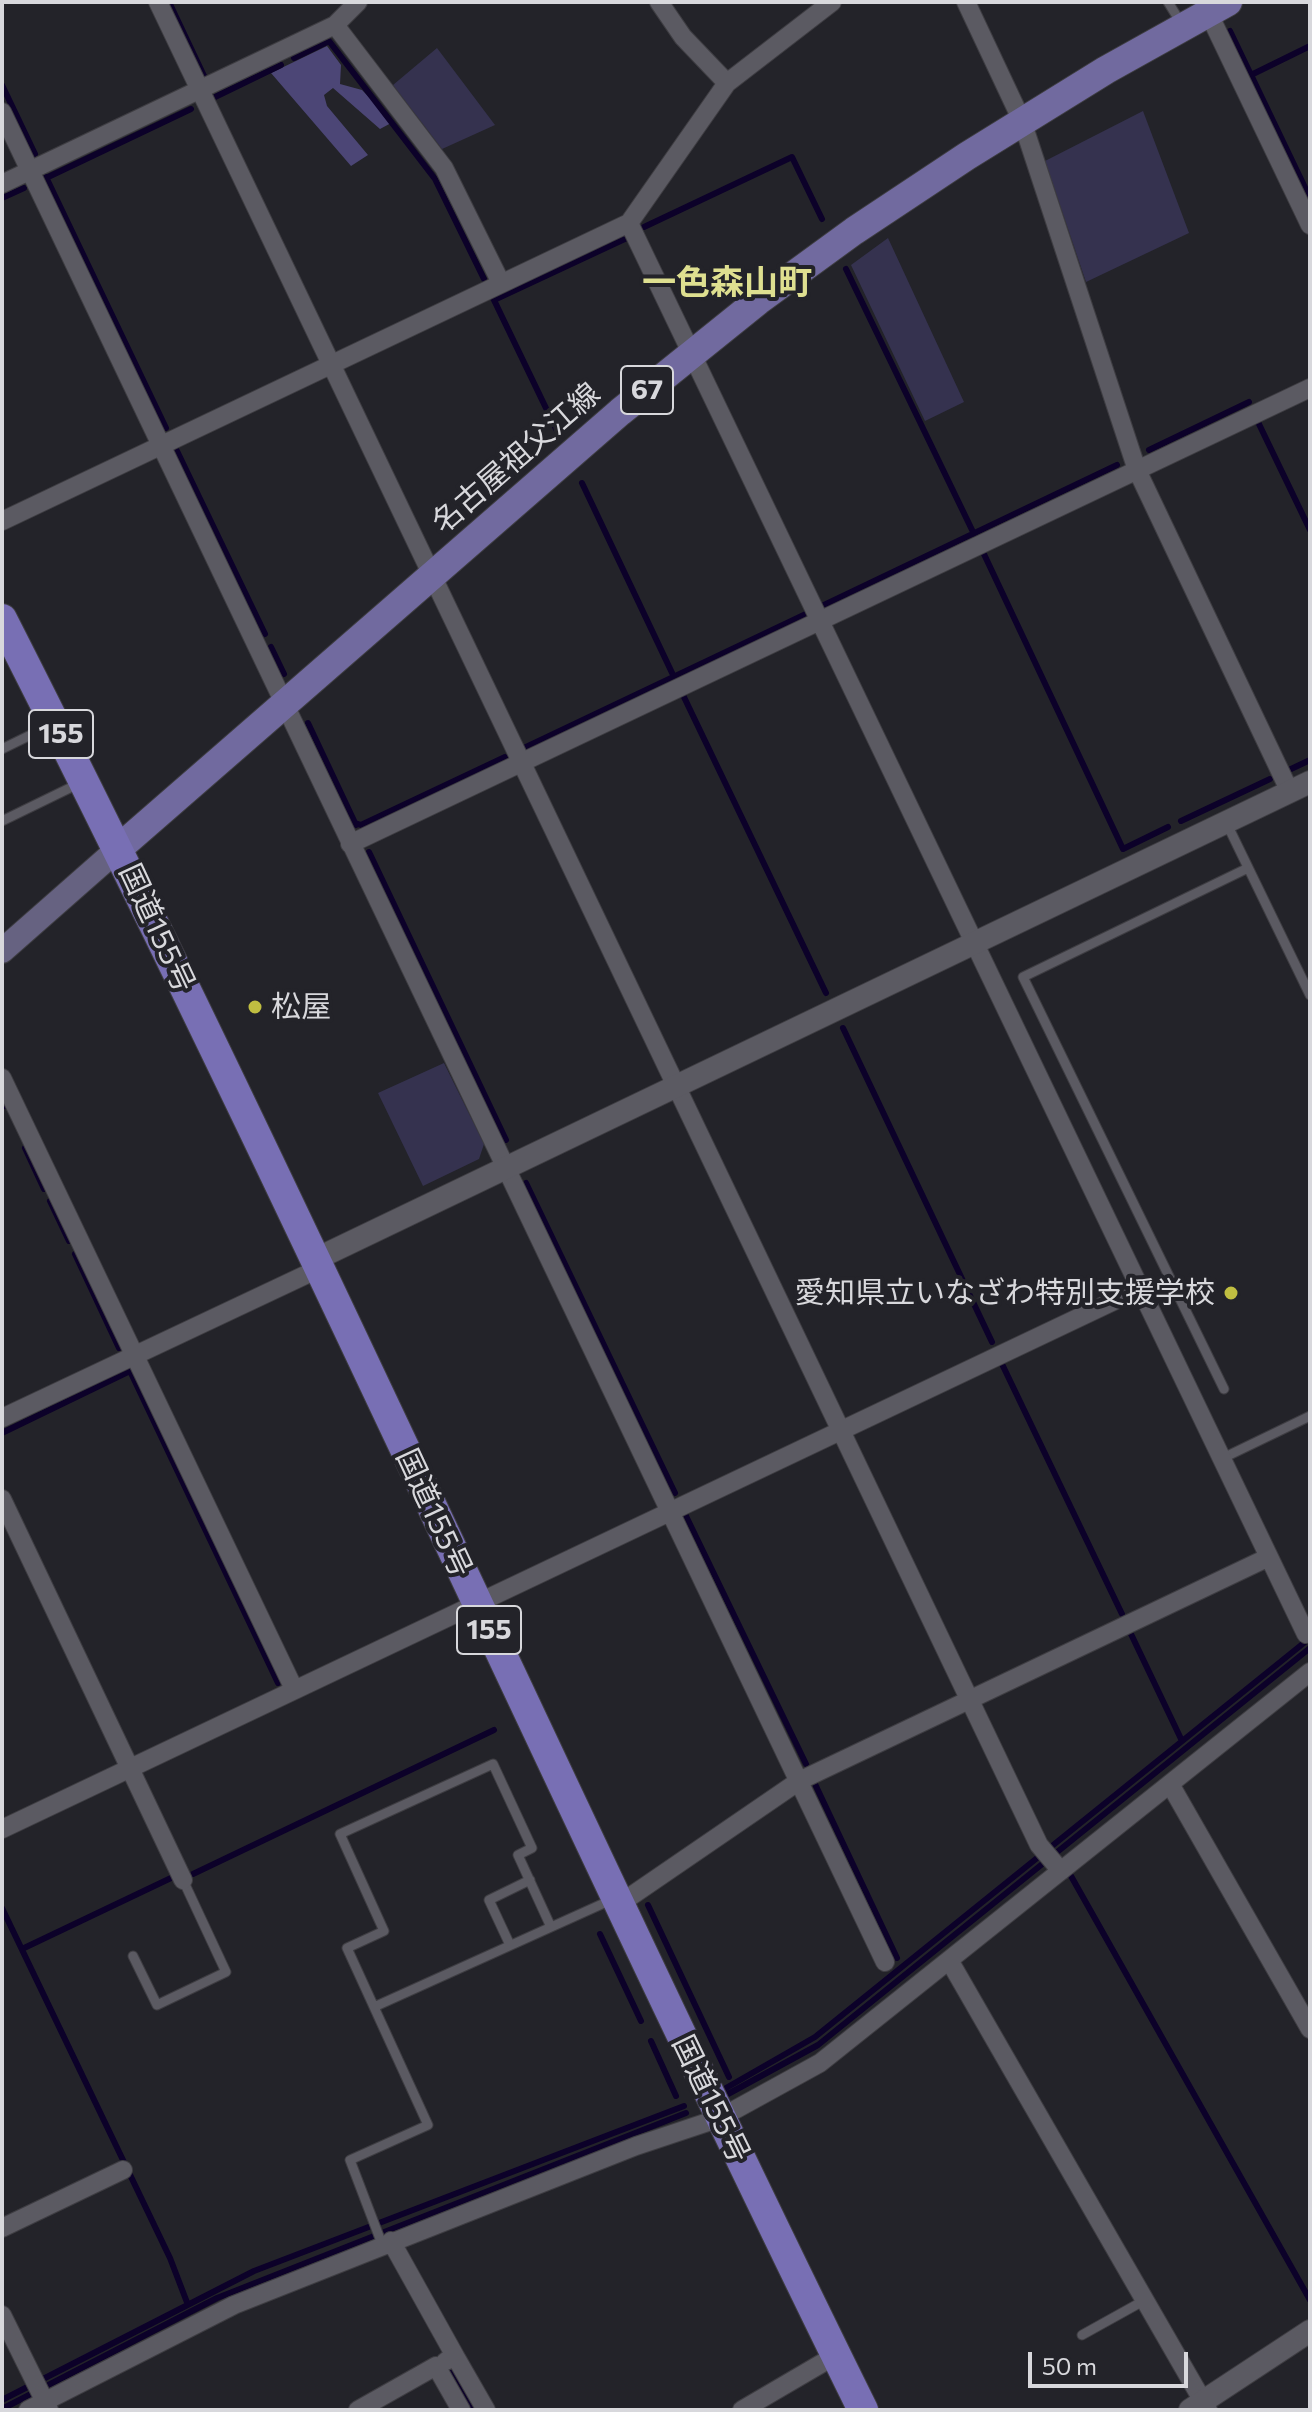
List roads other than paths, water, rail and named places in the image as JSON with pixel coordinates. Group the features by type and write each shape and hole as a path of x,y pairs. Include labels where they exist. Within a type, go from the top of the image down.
{"highway":[{"name":"国道155号","path":"2,619 119,848 616,1902 863,2410"}],"main road":[{"name":"名古屋祖父江線","path":"119,848 620,412 692,354 854,231 1022,121 1218,7"},
{"path":"3,949 119,848"}],"street":[{"path":"158,2 839,1431 969,1700 1052,1861"},
{"path":"2,184 335,25 358,2"},
{"path":"659,2 683,37 727,83"},
{"path":"2,521 629,223 727,83 832,2"},
{"path":"2,1418 134,1356 505,1168 1300,787 1137,470 1022,121 966,2"},
{"path":"1218,7 1310,225"},
{"path":"335,25 444,168 501,283"},
{"path":"2,112 885,1962"},
{"path":"629,223 1306,1634"},
{"path":"350,844 1310,388"},
{"path":"2,1078 294,1689"},
{"path":"2,1829 1139,1289"},
{"path":"2,1499 183,1880"},
{"path":"616,1902 799,1781 1269,1557"},
{"path":"2,2315 31,2375 40,2404 234,2305 385,2242 636,2146 720,2118 820,2063 949,1960 1052,1861 1170,1784 1310,1672"},
{"path":"1170,1784 1310,2029"},
{"path":"949,1960 1145,2300 1200,2407 1310,2331"},
{"path":"2,2228 123,2170"},
{"path":"385,2242 486,2410"},
{"path":"742,2410 836,2355"},
{"path":"358,2410 455,2356"},
{"path":"436,2366 461,2410"}],"lane":[{"path":"1168,2 1183,26"},
{"path":"2,749 55,723"},
{"path":"2,821 85,781"},
{"path":"1226,822 1310,995"},
{"path":"1224,1389 1023,977 1248,868"},
{"path":"1221,1459 1310,1416"},
{"path":"385,2242 350,2160 428,2125 347,1948 384,1931 340,1834 493,1764 532,1848 518,1855 551,1927"},
{"path":"133,1956 157,2005 226,1972 183,1880"},
{"path":"510,1945 489,1900 530,1880"},
{"path":"374,2007 551,1927 616,1902"},
{"path":"1082,2335 1145,2300"}],"waterway":[{"path":"169,2 205,78"},
{"path":"1230,31 1310,198"},
{"path":"294,58 329,41 435,179 484,279"},
{"path":"1251,75 1310,46"},
{"path":"213,98 281,65"},
{"path":"2,85 35,154"},
{"path":"44,179 191,109"},
{"path":"644,227 792,157 822,219"},
{"path":"46,177 166,428"},
{"path":"2,198 24,188"},
{"path":"494,300 629,237"},
{"path":"846,269 974,534"},
{"path":"493,298 557,431"},
{"path":"1149,450 1249,402"},
{"path":"1258,422 1310,530"},
{"path":"177,451 265,634"},
{"path":"824,605 1117,465"},
{"path":"582,483 674,677"},
{"path":"983,552 1123,849 1168,827"},
{"path":"526,747 808,613"},
{"path":"271,647 284,674"},
{"path":"683,695 826,993"},
{"path":"308,723 356,825"},
{"path":"355,823 361,825 505,757"},
{"path":"1291,769 1310,760"},
{"path":"1181,821 1270,779"},
{"path":"369,852 506,1140"},
{"path":"843,1028 992,1342"},
{"path":"2,1100 5,1106"},
{"path":"25,1148 44,1189"},
{"path":"526,1183 675,1493"},
{"path":"50,1201 69,1241"},
{"path":"75,1254 119,1348"},
{"path":"1002,1364 1122,1614"},
{"path":"2,1433 130,1371 278,1683"},
{"path":"685,1514 806,1764"},
{"path":"1131,1634 1182,1741"},
{"path":"726,2088 815,2037 1310,1638"},
{"path":"728,2094 818,2045 1310,1648"},
{"path":"193,1874 494,1730"},
{"path":"815,1784 897,1958"},
{"path":"1071,1876 1310,2300"},
{"path":"22,1949 171,1878"},
{"path":"648,1905 729,2077"},
{"path":"2,1908 170,2258 188,2305"},
{"path":"600,1934 641,2021"},
{"path":"651,2041 676,2096"},
{"path":"2,2400 254,2271 684,2106"},
{"path":"2,2409 217,2298 686,2113"},
{"path":"450,2371 473,2410"}],"place":[{"name":"松屋","path":"255,1007"},
{"name":"愛知県立いなざわ特別支援学校","path":"1231,1293"}],"district":[{"name":"一色森山町","path":"727,283"}]}
